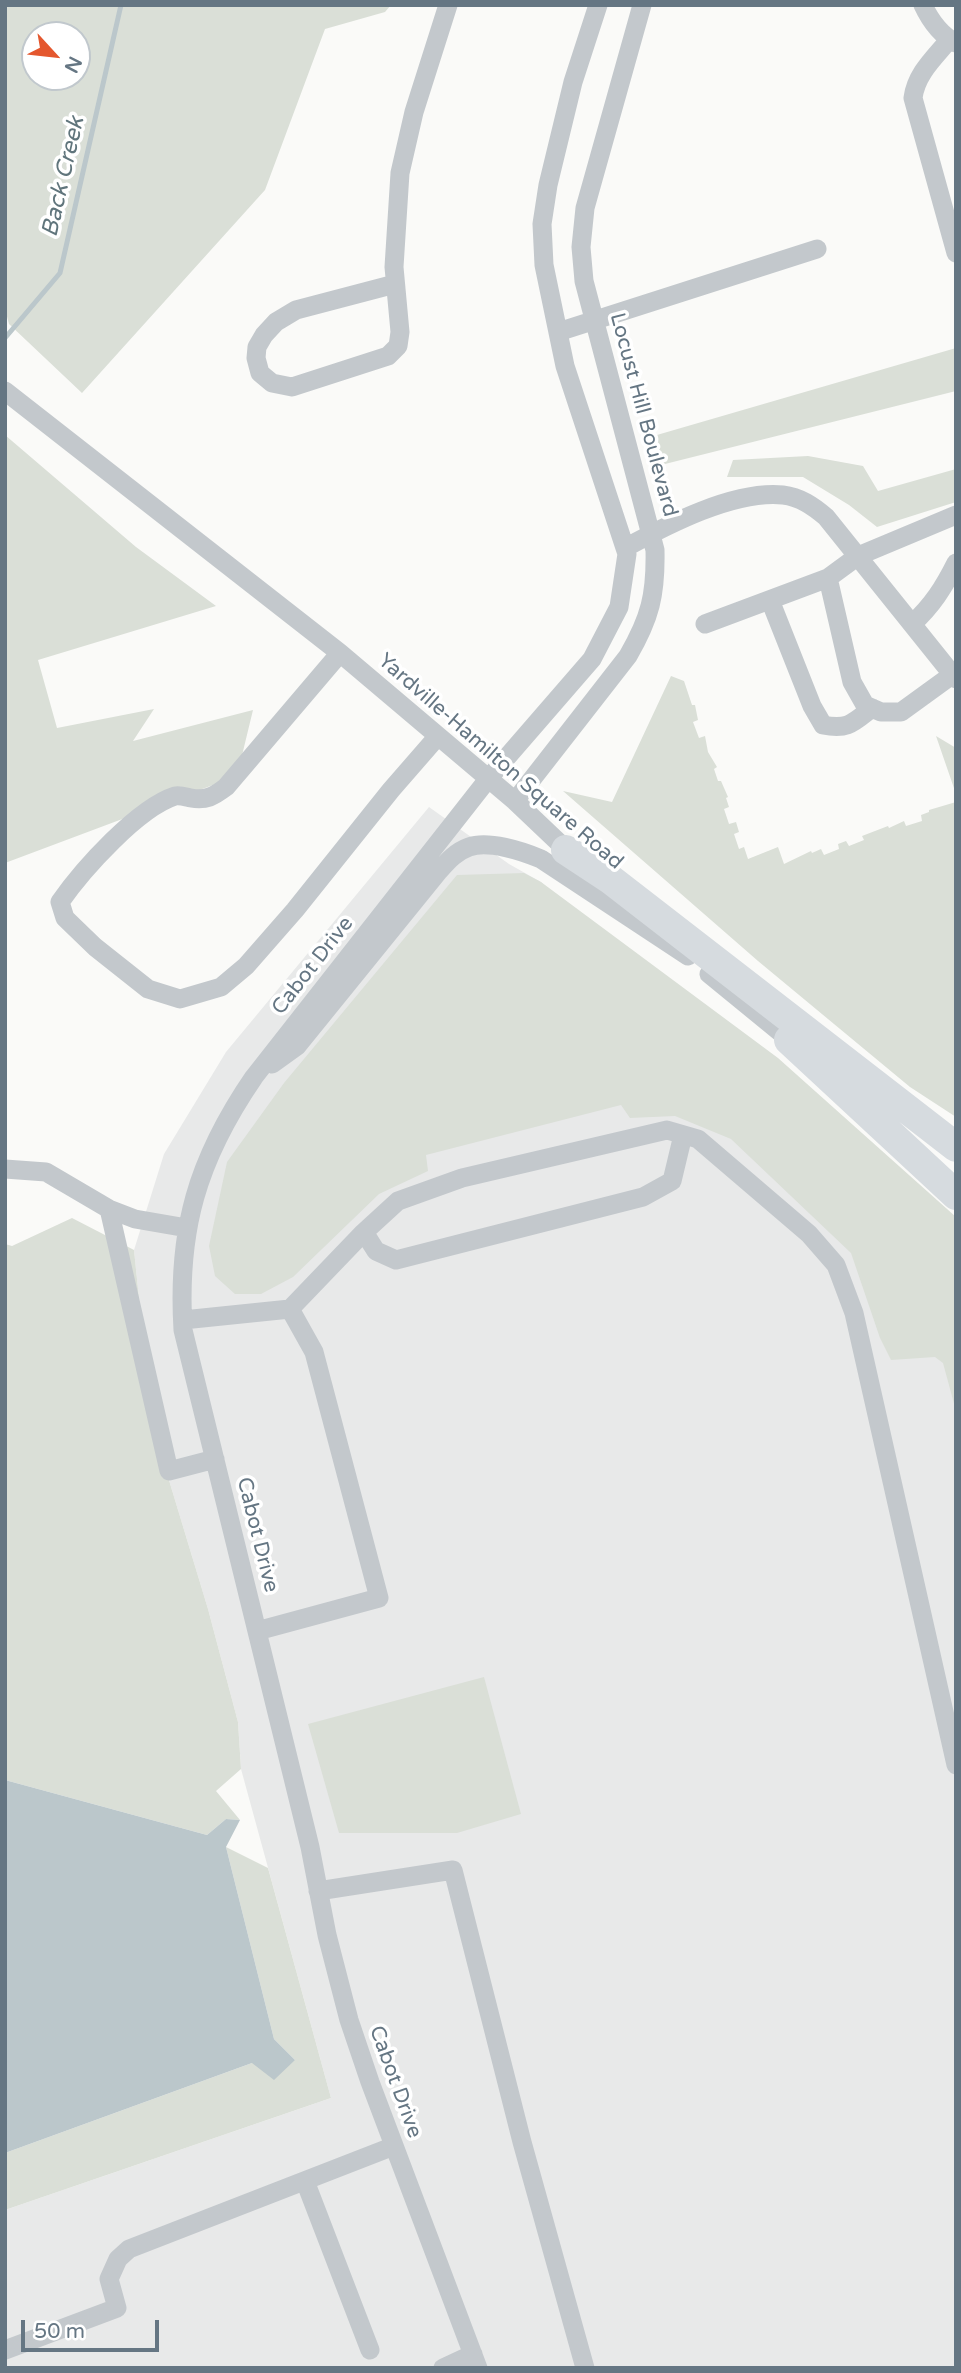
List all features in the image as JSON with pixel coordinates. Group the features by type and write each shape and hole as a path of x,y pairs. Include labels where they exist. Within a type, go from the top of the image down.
{"highway":[{"path":"566,850 610,879 956,1147"},
{"path":"784,1035 956,1195"}],"street":[{"path":"395,284 296,310 276,322 257,346 256,358 260,373 272,383 292,387 388,356 398,346 400,332 394,267 400,173 414,112 448,5"},
{"path":"488,779 592,659 619,607 627,554 565,366 544,265 542,224 548,185 570,94 598,5"},
{"name":"Locust Hill Boulevard","path":"515,801 628,656 643,630 656,583 655,550 584,281 581,247 584,208 642,5"},
{"path":"923,5 930,20 953,41 922,72 915,85 913,98 956,253"},
{"path":"558,332 817,249"},
{"name":"Yardville-Hamilton Square Road","path":"5,391 340,653 515,801 566,850 688,956 956,1178"},
{"path":"625,548 651,534 728,504 761,495 786,495 808,502 826,517 954,677 901,712 881,712 865,705 852,682 828,578"},
{"path":"705,624 828,578 858,556 956,515"},
{"path":"912,624 928,610 940,594 956,563"},
{"path":"770,600 812,706 823,725 840,728 856,721 872,708"},
{"path":"340,653 226,787 214,796 201,800 178,795 146,811 70,888 60,902 65,918 95,947 148,989 180,999 221,987 246,965 279,928 438,736"},
{"name":"Cabot Drive","path":"476,2361 349,2020 183,1320 181,1288 187,1228 200,1176 231,1111 254,1077 488,779"},
{"path":"254,1077 298,1046 438,872 453,856 470,846 519,850 541,859 688,956"},
{"path":"183,1320 290,1309 364,1232 398,1201 462,1178 667,1130 698,1139 809,1234 836,1265 854,1313 956,1765"},
{"path":"364,1232 376,1251 396,1260 643,1196 672,1181 683,1135"},
{"path":"5,1169 46,1172 109,1209 135,1219 187,1228"},
{"path":"109,1209 169,1471 215,1459"},
{"path":"257,1631 379,1598 314,1352 290,1309"},
{"path":"318,1891 453,1870 522,2142 585,2368"},
{"path":"5,2350 117,2308 109,2279 118,2259 129,2249 394,2146"},
{"path":"305,2181 370,2350"},
{"path":"443,2368 476,2361"}],"shaded area":[{"path":"5,5 391,5 385,12 325,29 265,190 82,393 9,324 5,309"},
{"path":"956,348 956,391 653,467 650,437"},
{"path":"5,435 136,547 216,606 38,660 57,728 154,709 133,741 253,710 237,776 5,863"},
{"path":"808,456 863,466 878,491 956,469 956,502 877,527 849,505 803,477 727,477 733,460"},
{"path":"671,676 684,681 692,705 695,705 698,720 693,722 699,738 705,736 708,752 717,767 714,769 718,781 721,781 728,797 729,807 724,809 729,824 736,822 739,832 734,834 739,849 744,847 748,859 778,847 784,864 811,851 812,853 821,849 824,855 839,849 838,844 846,841 849,846 864,840 862,836 888,826 889,828 904,821 906,826 922,821 921,815 929,810 956,802 956,1117 910,1087 758,961 563,791 612,802"},
{"path":"936,736 956,748 956,794"},
{"path":"429,807 509,864 541,882 956,1292 956,2368 5,2368 5,2210 331,2098 241,1769 238,1722 208,1609 152,1424 134,1250 164,1154 226,1052"},
{"path":"524,873 541,882 778,1058 956,1217 956,1411 943,1363 935,1357 891,1360 880,1338 851,1253 731,1139 675,1116 630,1118 621,1105 426,1155 428,1171 379,1194 293,1277 261,1294 235,1294 215,1276 209,1246 227,1162 284,1083 457,875"},
{"path":"72,1218 134,1250 152,1424 208,1609 238,1722 241,1769 216,1791 240,1820 226,1819 207,1835 5,1780 5,1244 12,1246"},
{"path":"484,1677 521,1814 457,1833 339,1833 308,1724"},
{"path":"5,1780 207,1835 226,1819 240,1820 226,1847 274,2039 295,2060 274,2080 252,2063 5,2153"},
{"path":"226,1847 268,1868 331,2098 5,2210 5,2153 252,2063 295,2060 274,2039"}],"waterway":[{"name":"Back Creek","path":"5,338 60,273 121,5"}]}
